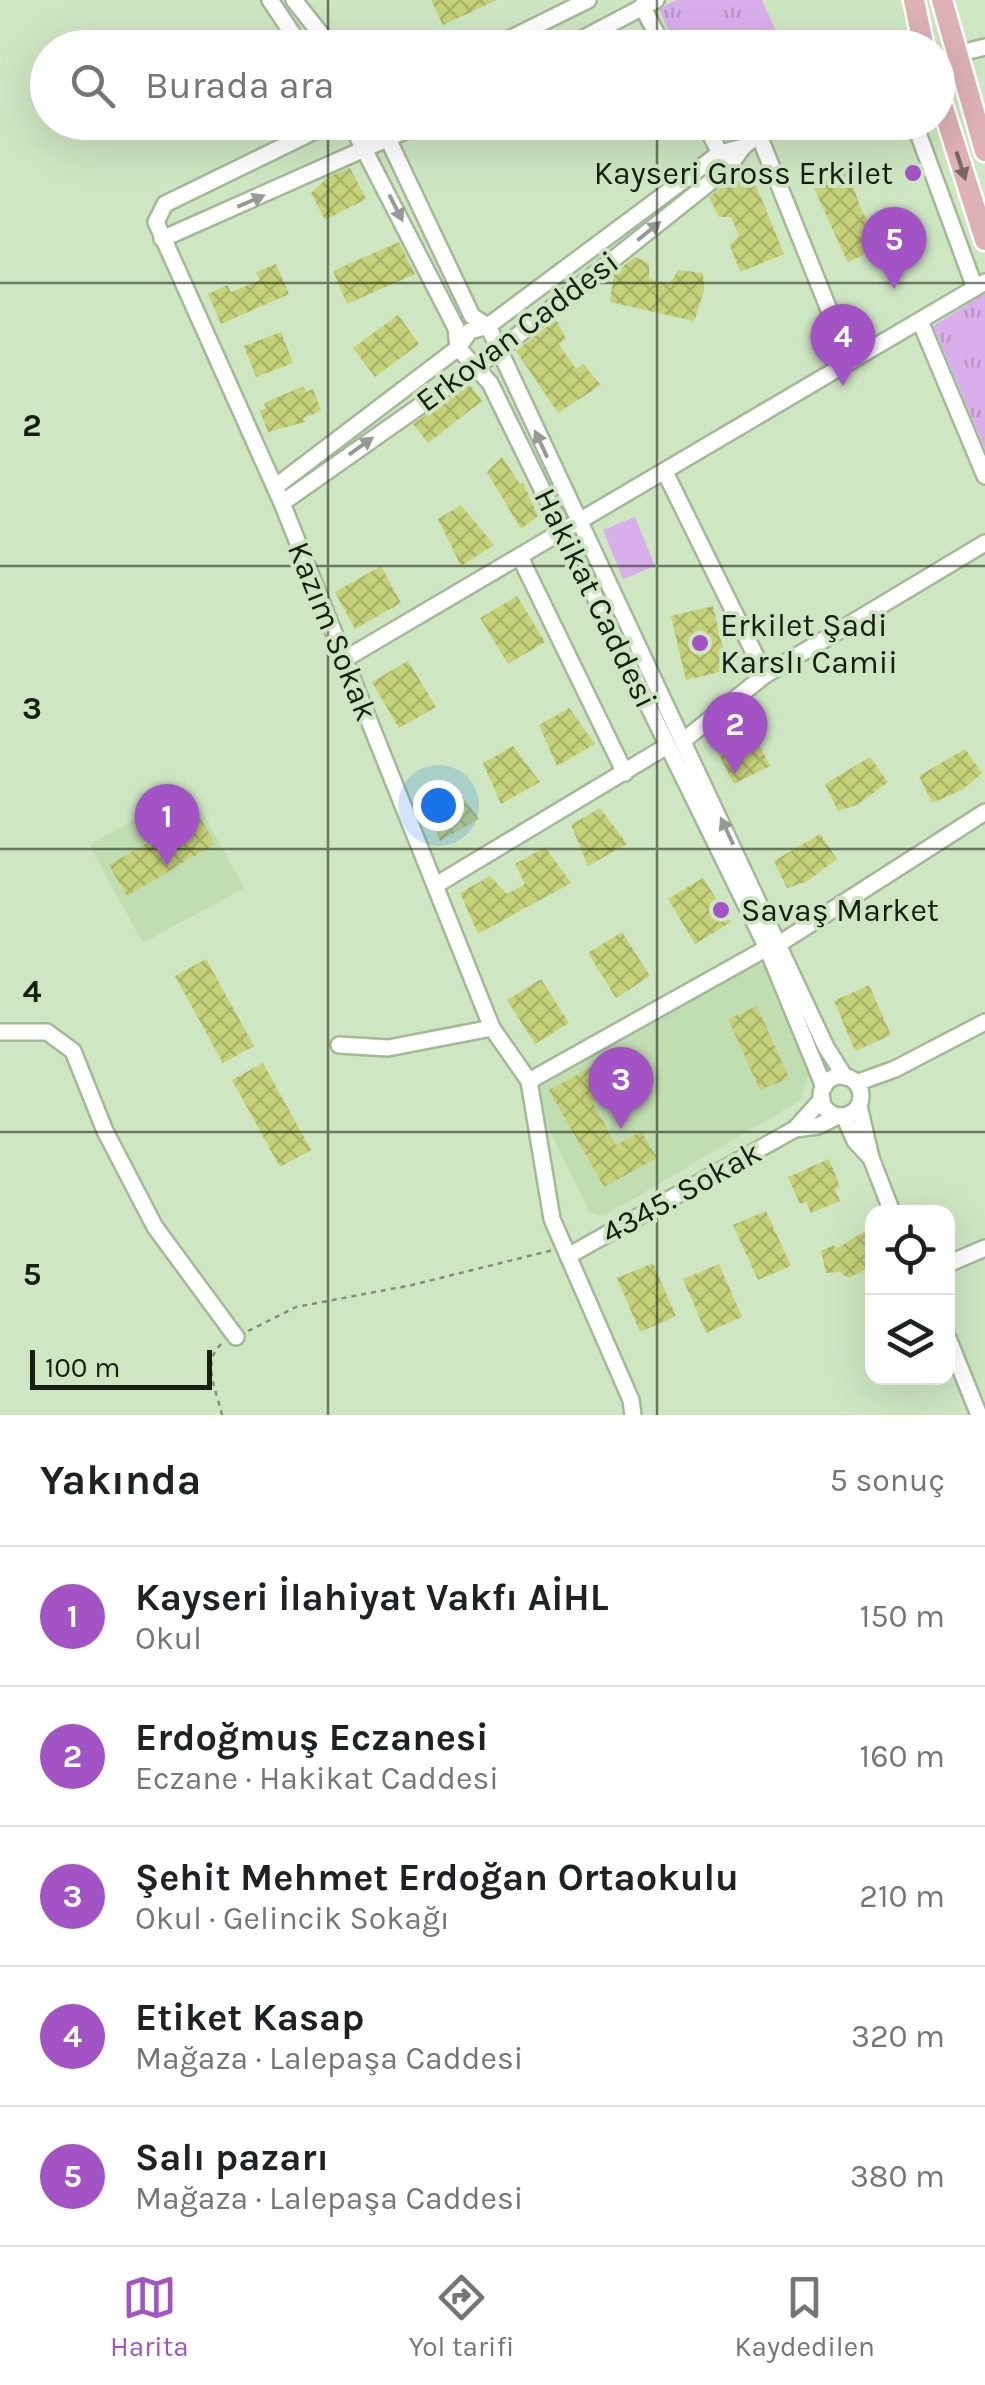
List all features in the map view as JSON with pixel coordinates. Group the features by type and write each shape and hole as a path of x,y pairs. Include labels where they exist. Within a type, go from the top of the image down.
{"main road":[{"path":"914,0 920,30"},
{"path":"942,0 950,30"},
{"path":"955,47 985,151"},
{"path":"953,140 985,240"}],"street":[{"path":"270,0 290,30"},
{"path":"294,0 318,30"},
{"path":"522,30 560,7 588,0"},
{"path":"599,30 649,3 658,30"},
{"path":"957,54 985,47"},
{"path":"295,140 165,204 156,222 162,239 393,140"},
{"name":"Hakikat Caddesi","path":"361,140 456,328 458,348 490,383 684,740 773,946 816,1059 823,1093"},
{"path":"714,140 728,168"},
{"name":"Erkovan Caddesi","path":"282,503 474,365 498,352 728,168 749,140"},
{"path":"761,140 850,362"},
{"path":"344,659 980,285 921,140"},
{"name":"Hakikat Caddesi","path":"389,142 472,316 488,326 570,527 667,746 826,1047 850,1080"},
{"name":"Erkovan Caddesi","path":"275,487 458,348 470,330 488,326 720,152 742,147"},
{"name":"Kazım Sokak","path":"162,239 282,503 492,1028 529,1081"},
{"path":"920,321 985,476"},
{"path":"665,472 765,675"},
{"path":"684,740 765,675 985,543"},
{"path":"520,557 625,772"},
{"path":"436,885 667,746"},
{"path":"633,1415 631,1400 552,1219 529,1081 773,946 985,812"},
{"path":"871,1158 855,1141 841,1116 827,1110 823,1093 833,1079 850,1080 895,1069 985,1022"},
{"path":"338,1045 388,1048 492,1028"},
{"path":"0,1032 46,1032 72,1051 105,1131 155,1227 236,1337"},
{"path":"841,1116 895,1069"},
{"path":"850,1080 860,1103 871,1158 889,1205"},
{"name":"4345. Sokak","path":"566,1251 794,1128 823,1093"},
{"name":"4345. Sokak","path":"794,1128 818,1126 841,1116"},
{"path":"955,1261 985,1248"},
{"path":"955,1355 979,1415"}],"path":[{"path":"222,1415 211,1357 236,1337 296,1307 566,1251"}],"shaded area":[{"path":"190,790 244,888 143,943 89,845"},
{"path":"756,963 767,967 810,1070 801,1100 604,1216 590,1213 537,1104 541,1083"}],"green space":[{"path":"676,0 762,0 775,30 668,30 659,9"},
{"path":"985,293 985,449 933,326"},
{"path":"635,517 655,566 623,579 603,530"}],"building":[{"path":"431,0 497,0 443,25"},
{"path":"350,168 366,199 325,220 311,193 330,176"},
{"path":"848,171 861,209 881,244 848,263 813,186"},
{"path":"751,173 784,254 740,272 730,245 739,236 731,217 719,217 709,197 728,182"},
{"path":"399,242 415,274 347,304 333,271"},
{"path":"635,257 649,263 649,279 670,284 678,270 703,273 704,291 694,321 610,302 614,273"},
{"path":"276,264 289,294 221,324 208,294 227,285 231,292 260,280 256,272"},
{"path":"398,315 419,344 375,377 353,348"},
{"path":"556,319 566,339 559,343 562,349 576,369 583,364 601,385 558,413 516,351"},
{"path":"281,332 293,363 256,377 244,346"},
{"path":"470,385 482,401 428,443 413,424"},
{"path":"304,386 306,392 313,389 321,411 303,418 305,422 268,432 260,411 266,408 264,403"},
{"path":"502,457 523,483 538,516 521,529 487,472"},
{"path":"461,505 494,545 461,566 438,519"},
{"path":"381,566 401,603 355,629 335,592"},
{"path":"517,596 545,642 508,664 480,618"},
{"name":"Erkilet Şadi Karslı Camii","path":"713,606 728,670 686,680 671,616"},
{"path":"408,661 436,707 399,728 372,682"},
{"path":"569,708 595,744 557,766 539,725"},
{"path":"749,724 770,766 734,784 713,743"},
{"path":"513,746 540,782 501,804 483,763"},
{"path":"965,749 982,773 962,790 932,803 919,776"},
{"path":"870,757 888,782 857,805 838,811 825,784"},
{"path":"453,783 479,819 440,841 423,800"},
{"path":"600,808 627,844 588,866 571,825"},
{"path":"198,814 215,844 127,896 109,865"},
{"path":"820,834 837,859 806,882 787,888 774,861"},
{"path":"545,847 571,883 478,934 460,893 490,876 507,894 525,884 515,864"},
{"path":"703,878 731,922 695,944 668,899"},
{"path":"622,932 650,976 616,998 588,953"},
{"path":"206,959 254,1046 223,1063 175,976"},
{"path":"541,979 569,1023 535,1044 507,1000"},
{"path":"869,985 891,1035 855,1051 834,1001"},
{"path":"757,1006 789,1078 760,1090 728,1019"},
{"path":"602,1061 617,1088 592,1102 616,1145 641,1131 657,1158 604,1187 549,1090"},
{"path":"263,1063 311,1150 280,1167 232,1080"},
{"path":"829,1159 840,1187 835,1189 840,1201 811,1213 806,1202 800,1204 788,1177"},
{"path":"766,1211 791,1266 758,1280 733,1225"},
{"path":"865,1231 865,1270 848,1278 840,1272 826,1273 821,1251 834,1245 836,1249"},
{"path":"653,1263 676,1316 640,1332 617,1278"},
{"path":"719,1264 742,1317 706,1333 683,1279"}],"place":[{"name":"Kayseri Gross Erkilet","path":"913,173"},
{"name":"Salı pazarı","path":"894,289"},
{"name":"Etiket Kasap","path":"843,386"},
{"name":"Erkilet Şadi Karslı Camii","path":"700,643"},
{"name":"Erdoğmuş Eczanesi","path":"735,774"},
{"name":"Kayseri İlahiyat Vakfı AİHL","path":"167,866"},
{"name":"Savaş Market","path":"721,910"},
{"name":"Şehit Mehmet Erdoğan Ortaokulu","path":"621,1129"}]}
